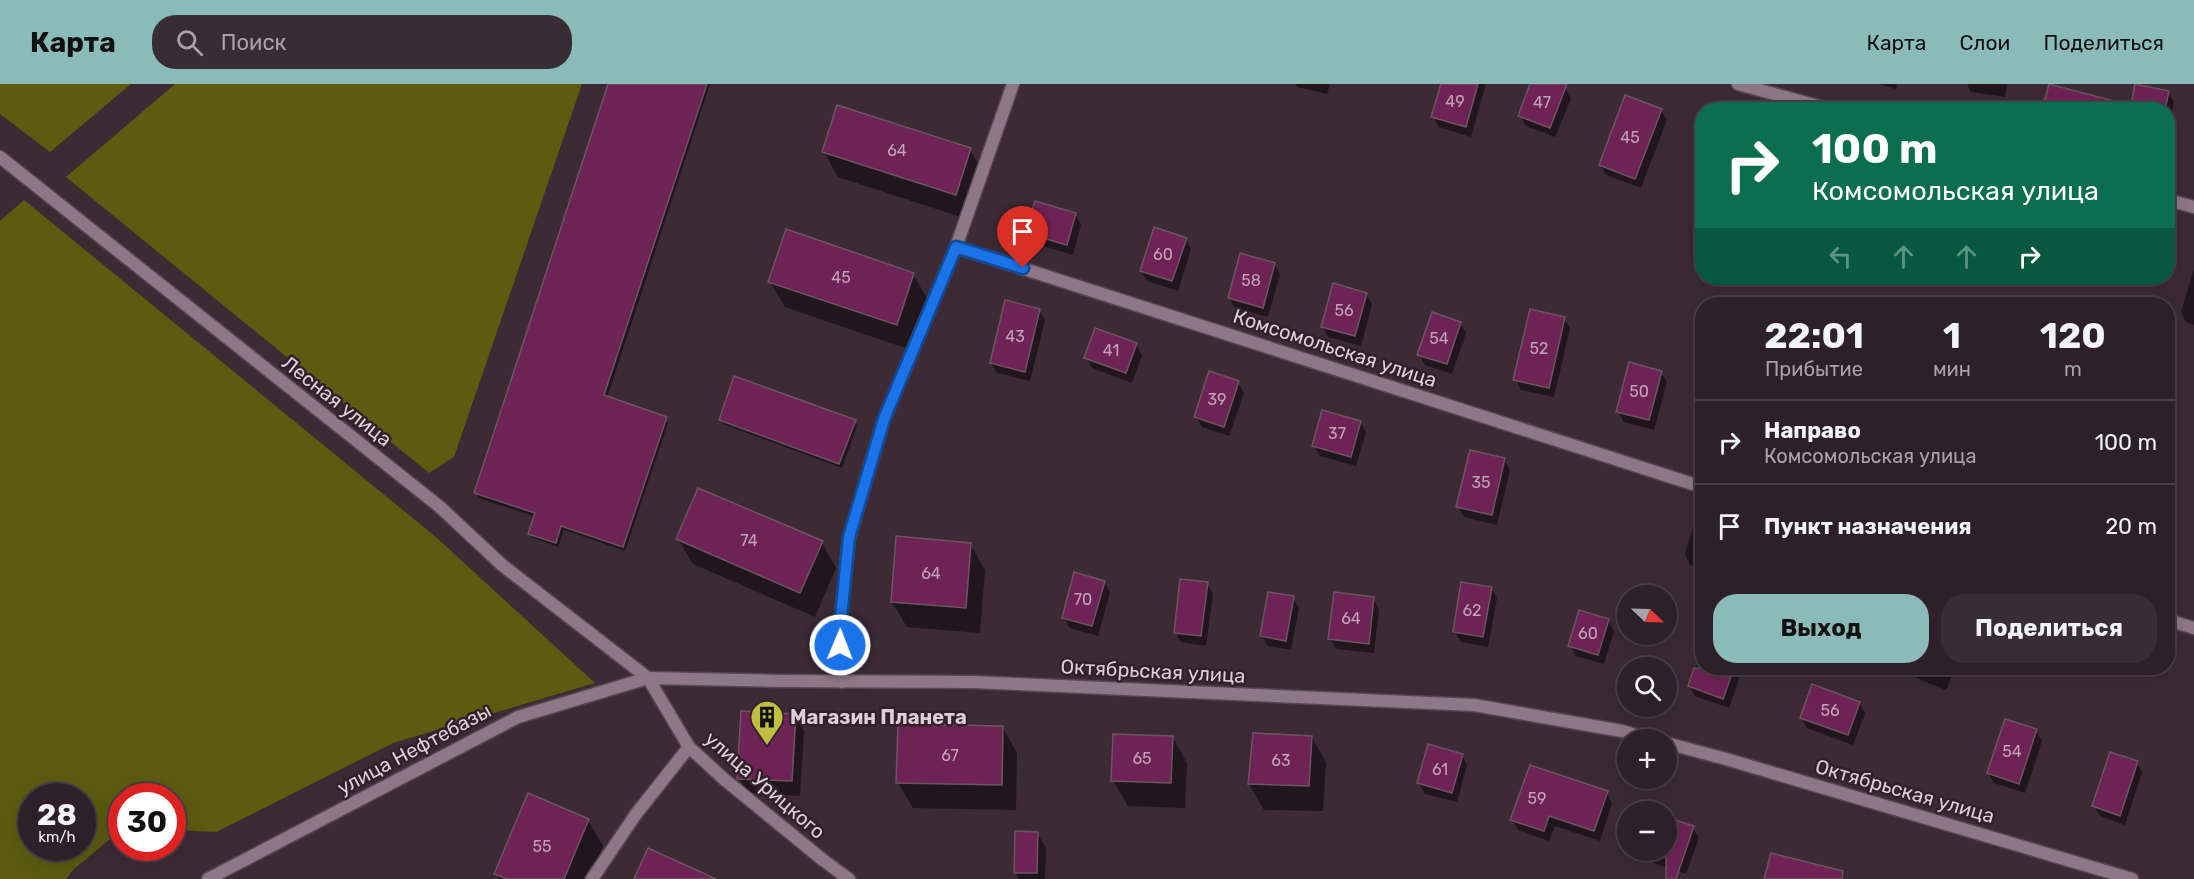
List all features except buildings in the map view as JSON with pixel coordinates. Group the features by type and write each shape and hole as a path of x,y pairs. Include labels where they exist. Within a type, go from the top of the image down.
{"street":[{"path":"842,682 840,627 849,537 884,419 956,247 1013,84"},
{"path":"1738,84 1803,102"},
{"name":"Лесная улица","path":"0,157 440,507 502,565 648,678"},
{"path":"2175,202 2194,207"},
{"name":"Комсомольская улица","path":"956,247 1695,485"},
{"path":"2175,622 2194,628"},
{"name":"Октябрьская улица","path":"648,678 973,682 1474,705 1617,730"},
{"name":"улица Урицкого","path":"648,678 688,747 725,780 849,879"},
{"name":"улица Нефтебазы","path":"208,879 518,717 648,678"},
{"name":"Октябрьская улица","path":"1677,746 2132,879"},
{"path":"592,879 636,814 688,747"}],"shaded area":[{"path":"0,84 131,84 50,152 0,114"},
{"path":"175,84 582,84 454,457 429,473 66,177"},
{"path":"24,200 437,538 595,683 393,743 216,832 186,831 186,783 108,783 108,841 96,851 96,783 18,783 18,861 84,861 66,879 0,879 0,221"}],"place":[{"name":"Магазин Планета","path":"767,746"}],"route":[{"path":"840,645 849,537 884,419 956,247 1023,268"}]}
